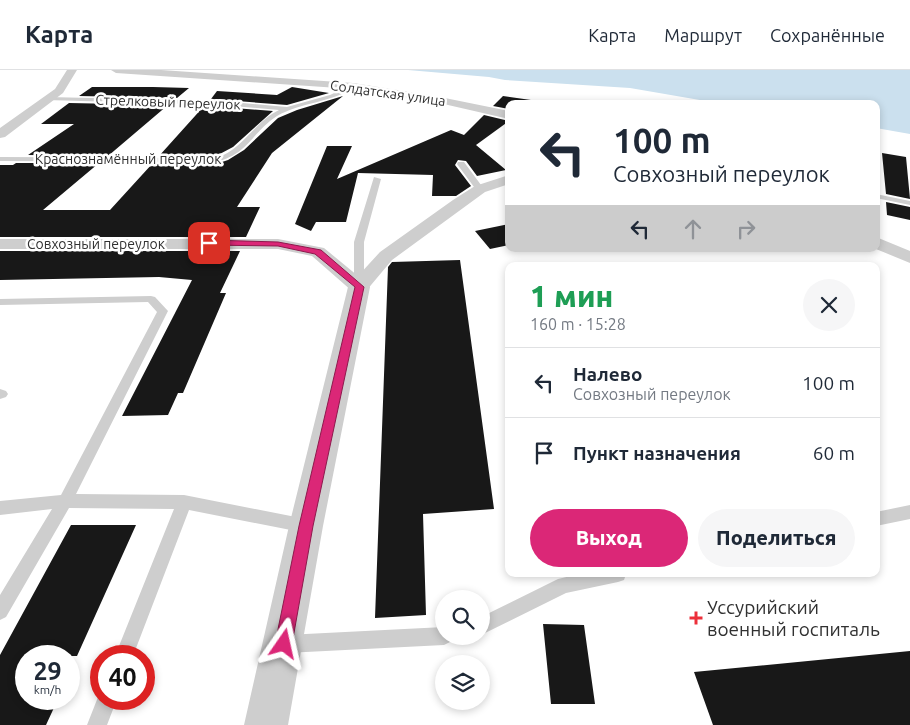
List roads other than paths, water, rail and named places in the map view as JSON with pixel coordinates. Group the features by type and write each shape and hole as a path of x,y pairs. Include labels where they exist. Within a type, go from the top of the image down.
{"street":[{"path":"0,134 59,91 72,70"},
{"name":"Солдатская улица","path":"116,70 353,86 434,99 505,114"},
{"path":"266,725 284,644 306,526 359,287 386,256 480,189 505,180"},
{"name":"Совхозный переулок","path":"0,244 278,244 318,252 359,287"},
{"path":"880,244 910,258"}],"lane":[{"name":"Краснознамённый переулок","path":"0,159 216,160 229,158 240,150 269,119 353,86"},
{"name":"Стрелковый переулок","path":"48,99 221,103 289,110"},
{"path":"461,164 480,189"},
{"path":"359,287 359,242 377,179"},
{"path":"880,197 910,203"},
{"path":"0,302 151,299 163,311 65,502 0,611"},
{"path":"0,508 65,502 184,502 306,526"},
{"path":"128,645 184,502"},
{"path":"880,518 910,512"},
{"path":"490,622 564,585 603,577"},
{"path":"284,644 435,636"},
{"path":"97,725 103,710"}],"water":[{"path":"408,70 910,70 910,134 880,129 880,100 700,100 630,88 505,80"}],"place":[{"name":"Уссурийский военный госпиталь","path":"696,618"}]}
